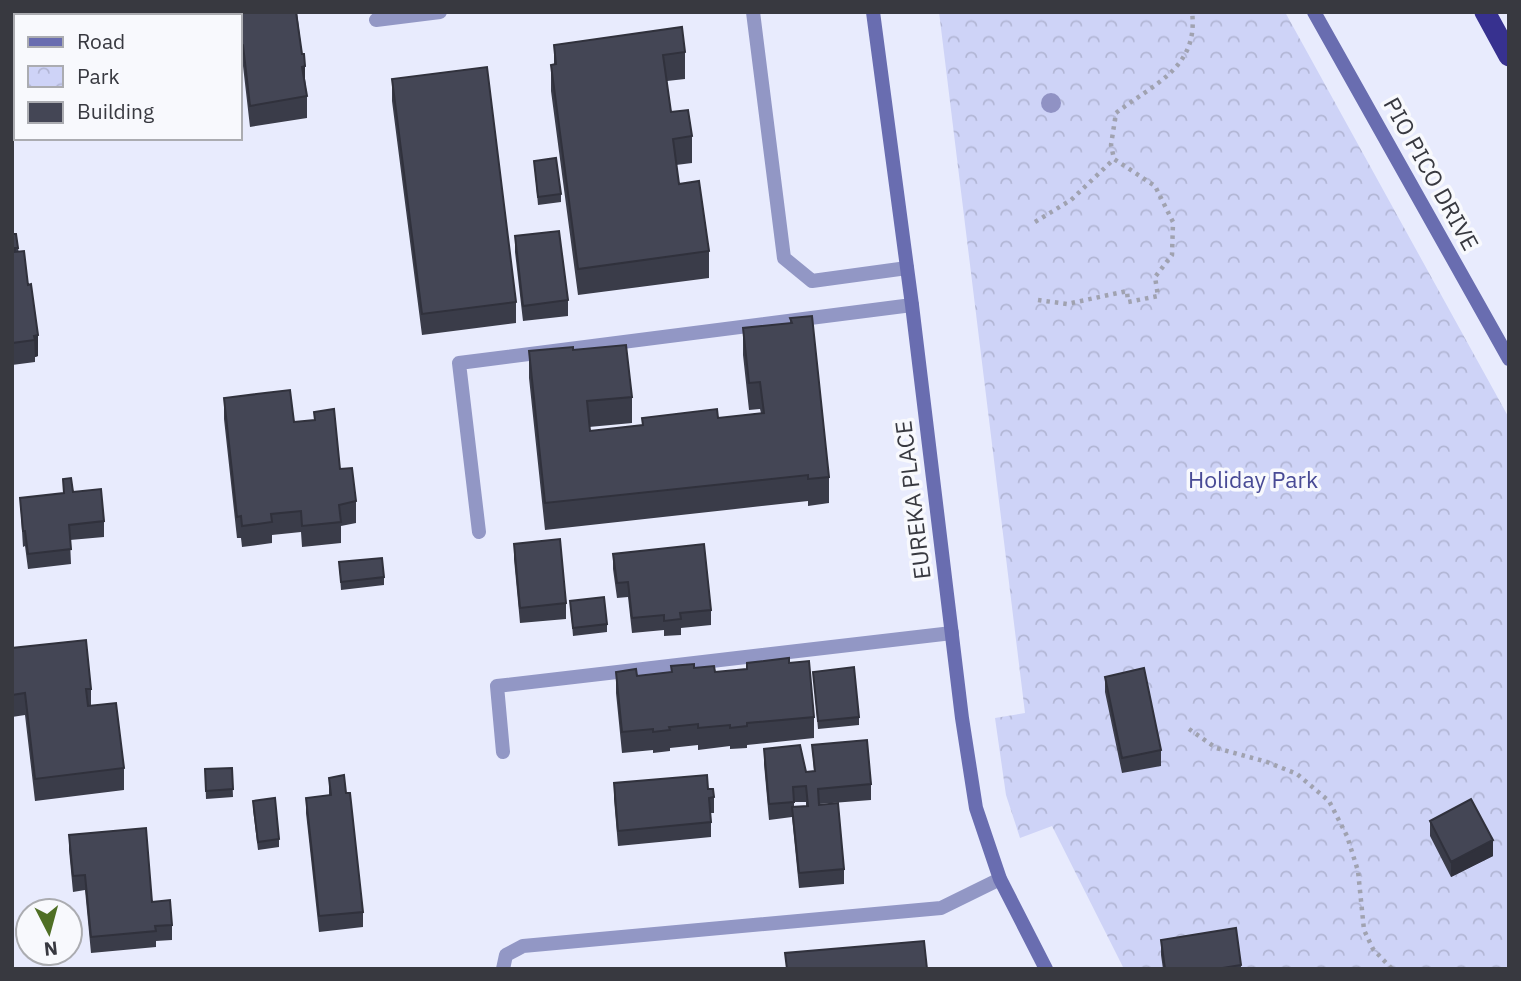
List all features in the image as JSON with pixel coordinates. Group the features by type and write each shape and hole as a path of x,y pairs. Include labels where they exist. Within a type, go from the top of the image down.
{"highway":[{"path":"1485,12 1509,56"}],"street":[{"name":"EUREKA PLACE","path":"873,12 976,808 1000,879 1046,969"},
{"name":"PIO PICO DRIVE","path":"1314,12 1509,359"}],"lane":[{"path":"376,20 440,12"},
{"path":"753,12 785,258 812,281 907,268"},
{"path":"480,532 459,363 912,304"},
{"path":"503,752 497,685 952,633"},
{"path":"503,969 506,955 523,946 941,908 1000,879"}],"path":[{"path":"1038,300 1067,304 1126,291 1128,302 1158,296 1155,277 1172,255 1173,222 1155,186 1114,159 1111,145 1116,113 1158,84 1182,62 1195,32 1192,12"},
{"path":"1035,222 1071,200 1114,159"},
{"path":"1189,729 1216,748 1267,762 1297,774 1329,801 1347,836 1358,871 1364,930 1373,949 1392,969"}],"green space":[{"name":"Holiday Park","path":"939,12 1285,12 1509,418 1509,969 1124,969 1052,826 1020,838 1006,795 995,718 1025,713"}],"building":[{"path":"12,12 74,12 14,14 14,67"},
{"path":"296,12 304,54 305,66 302,67 307,96 250,106 242,44 242,14 172,14"},
{"path":"682,27 685,52 663,55 671,112 688,110 692,136 673,139 679,184 699,181 709,251 578,269 551,65 556,64 554,45"},
{"path":"487,67 516,302 422,314 392,79"},
{"path":"556,158 561,194 538,197 534,161"},
{"path":"559,231 568,300 523,306 515,236"},
{"path":"12,234 16,234 18,248 15,248 15,252 24,251 38,335 34,336 35,340 12,343"},
{"path":"812,316 829,477 808,479 808,475 545,503 529,351 626,345 632,397 587,401 590,431 643,425 642,418 717,409 718,418 764,413 760,382 749,383 743,328 792,323 790,318"},
{"path":"290,390 294,422 315,420 314,412 334,409 340,469 352,468 356,501 339,505 341,522 302,526 301,511 271,514 272,522 242,526 241,516 237,517 224,398"},
{"path":"71,478 73,492 101,489 104,521 69,525 71,549 28,554 20,498 64,493 63,479"},
{"path":"560,539 566,603 520,608 514,544"},
{"path":"704,544 711,610 680,613 681,619 664,621 664,615 632,618 628,582 617,583 613,554"},
{"path":"382,558 384,577 341,582 339,562"},
{"path":"604,597 607,624 573,628 570,601"},
{"path":"86,640 91,689 86,689 88,706 116,703 124,768 35,779 25,693 12,695 12,648"},
{"path":"789,658 789,663 809,661 814,717 747,723 747,726 730,728 730,725 698,728 698,724 669,727 670,730 653,732 653,729 622,732 616,672 636,669 637,676 672,672 671,666 694,664 694,668 714,666 715,672 747,669 747,663"},
{"path":"854,667 859,717 818,721 813,672"},
{"path":"1144,668 1161,750 1122,758 1105,677"},
{"path":"867,740 871,784 818,789 819,805 838,803 844,869 799,873 792,807 808,806 806,786 793,787 794,802 769,804 764,749 800,745 806,772 815,771 812,745"},
{"path":"232,768 233,789 206,791 205,769"},
{"path":"344,775 346,793 350,793 363,912 319,916 306,798 331,795 329,778"},
{"path":"707,775 708,789 713,789 714,797 709,798 711,822 618,831 614,783"},
{"path":"275,798 279,839 258,842 253,801"},
{"path":"1471,799 1493,840 1451,862 1430,821"},
{"path":"146,828 152,902 170,900 172,925 155,926 156,931 91,937 85,875 73,876 69,835"},
{"path":"1236,928 1241,965 1224,969 1165,969 1161,940"},
{"path":"924,941 927,969 787,969 785,953"}]}
